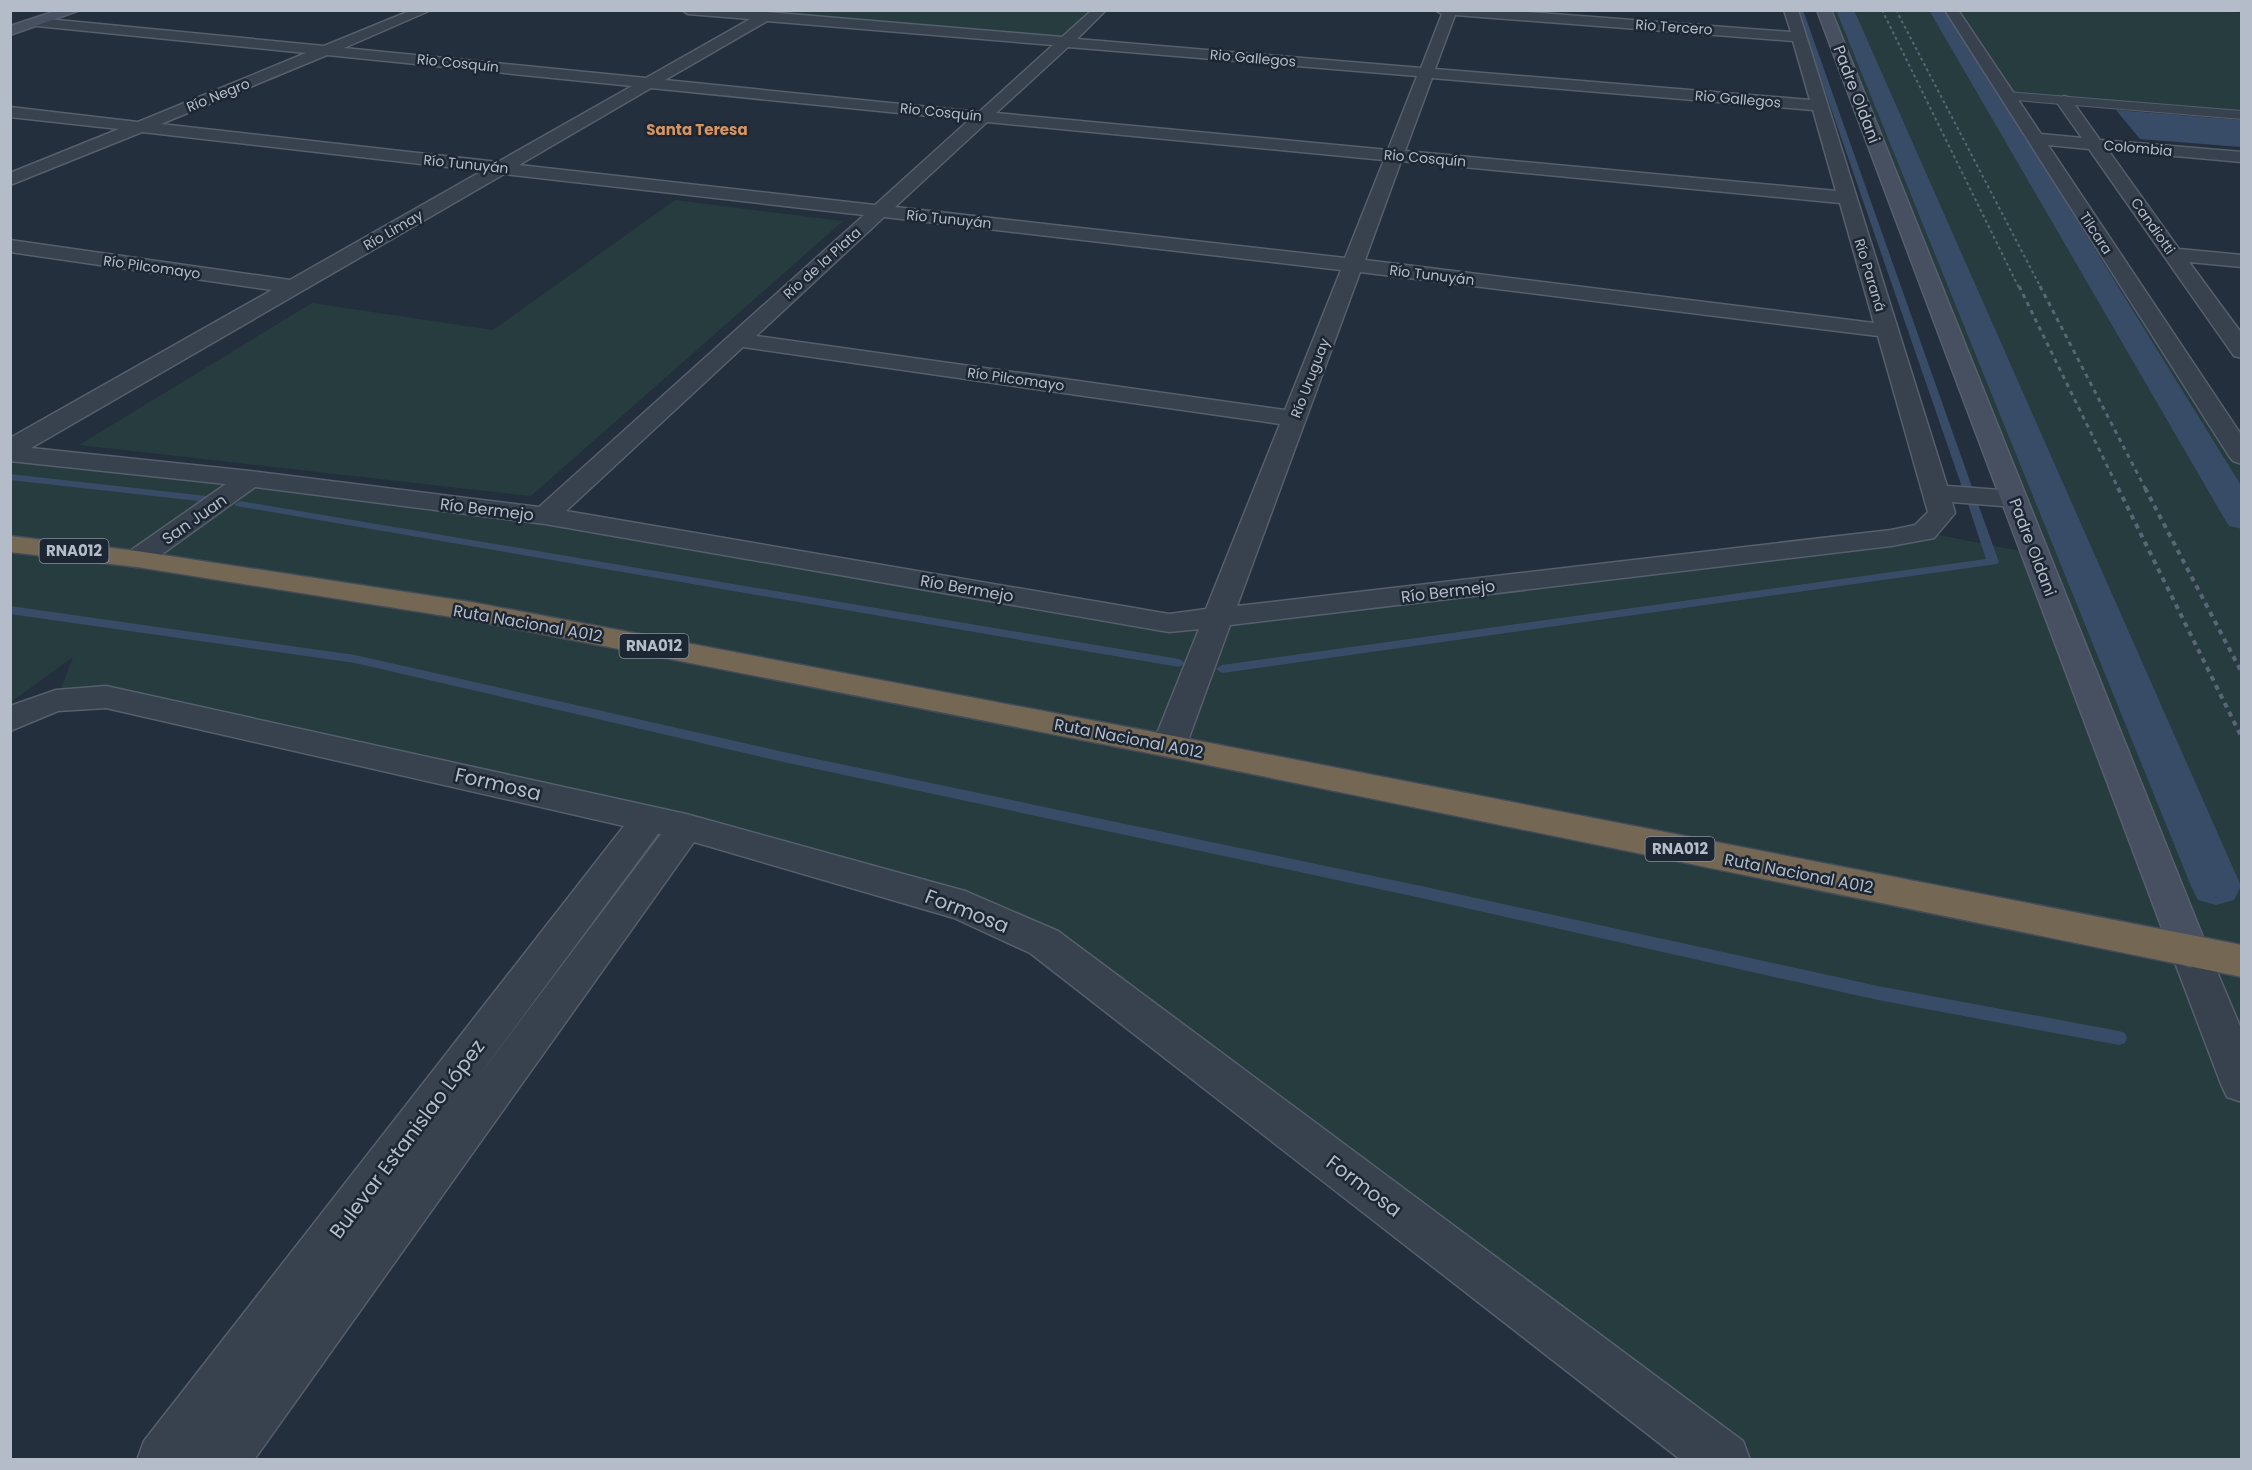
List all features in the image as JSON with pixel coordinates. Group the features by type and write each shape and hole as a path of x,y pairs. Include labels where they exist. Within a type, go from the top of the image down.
{"highway":[{"name":"Ruta Nacional A012","path":"10,544 137,559 471,611 1169,746 2241,961"}],"main road":[{"path":"10,31 74,10"},
{"name":"Padre Oldani","path":"1824,10 2190,952"}],"street":[{"name":"Río Negro","path":"10,180 425,10"},
{"name":"Rio Gallegos","path":"688,10 770,14 1066,42 1819,106"},
{"name":"Río de la Plata","path":"545,516 1100,10"},
{"name":"Rio Tercero","path":"1442,10 1799,36"},
{"name":"Río Paraná","path":"1791,10 1942,513 1924,532"},
{"name":"Tilcara","path":"1951,10 2239,449"},
{"name":"Río Uruguay","path":"1169,746 1450,11"},
{"name":"Río Limay","path":"10,449 770,14"},
{"name":"Rio Cosquín","path":"37,22 984,117 1846,198"},
{"name":"Candiotti","path":"2064,101 2241,351"},
{"name":"Río Tunuyán","path":"10,112 1353,265 1887,331"},
{"name":"Colombia","path":"2035,139 2241,157"},
{"name":"Río Pilcomayo","path":"10,246 293,287"},
{"path":"2173,254 2241,261"},
{"name":"Río Pilcomayo","path":"738,340 1294,419"},
{"name":"Río Bermejo","path":"10,453 250,479 545,516 1169,623 1891,538 1924,532"},
{"name":"San Juan","path":"137,559 250,479"},
{"path":"1936,493 2014,499"},
{"name":"Formosa","path":"10,720 31,707 57,699 80,696 106,697 668,822 965,906 1044,942 1708,1453"},
{"path":"222,1460 668,822"},
{"name":"Bulevar Estanislao López","path":"163,1460 668,822"},
{"name":"Padre Oldani","path":"2190,952 2241,1084"}],"lane":[{"path":"2007,96 2241,115"}],"green space":[{"path":"787,10 1096,11 1066,38 788,16 785,13"},
{"path":"2201,10 2241,13 2241,115 2008,96 2241,456 2241,1459 1724,1459 1044,942 965,906 106,697 57,699 73,657 11,702 11,453 545,516 1169,623 1924,532 2035,554 1824,11"},
{"path":"675,200 843,221 531,496 79,445 312,303 493,330"}],"water":[{"path":"2116,110 2241,120 2241,147 2140,139"}],"waterway":[{"path":"1800,10 1967,487"},
{"path":"1845,10 2216,886"},
{"path":"1938,10 2242,518"},
{"path":"10,477 207,499"},
{"path":"240,504 1179,663"},
{"path":"1222,669 1993,562 1973,504"},
{"path":"10,610 355,659 788,758 1421,892 1878,993 2119,1038"}],"railway":[{"path":"1882,10 2019,288"},
{"path":"1896,10 2041,288"},
{"path":"2019,286 2119,490"},
{"path":"2040,286 2146,490"},
{"path":"2118,488 2242,738"},
{"path":"2145,488 2242,673"}],"district":[{"name":"Santa Teresa","path":"697,130"}]}
